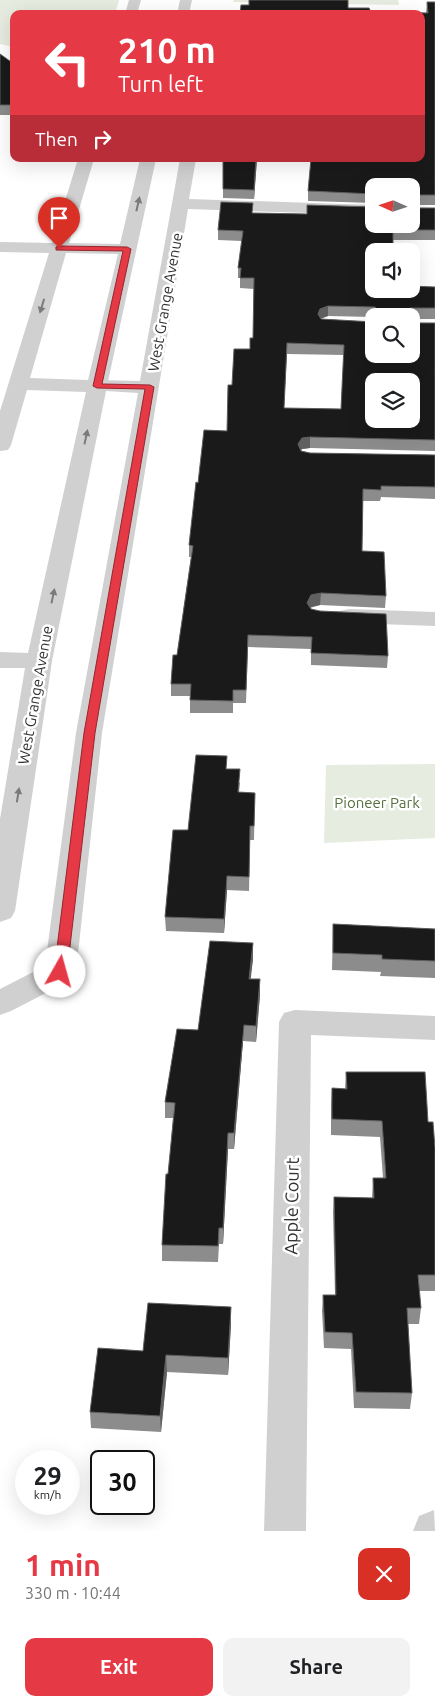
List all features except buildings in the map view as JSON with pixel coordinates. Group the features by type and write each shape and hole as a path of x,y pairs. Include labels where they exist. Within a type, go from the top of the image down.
{"street":[{"path":"0,445 85,162"},
{"name":"West Grange Avenue","path":"0,911 39,661 97,386 147,162"},
{"name":"West Grange Avenue","path":"0,1003 60,972 89,733 182,204 188,162"},
{"path":"182,204 365,210"},
{"path":"0,247 127,249"},
{"path":"0,253 24,260 39,267 51,277"},
{"path":"18,384 150,387"},
{"path":"329,615 435,619"},
{"path":"0,660 39,661"},
{"name":"Apple Court","path":"285,1531 295,1022 435,1028"}],"green space":[{"path":"0,0 119,0 116,10 10,10 10,46 0,44"},
{"path":"234,0 398,0 399,5 233,2"},
{"name":"Pioneer Park","path":"435,764 435,838 324,843 326,765"}],"route":[{"path":"59,248 127,249 97,386 150,387 89,733 60,972"}]}
